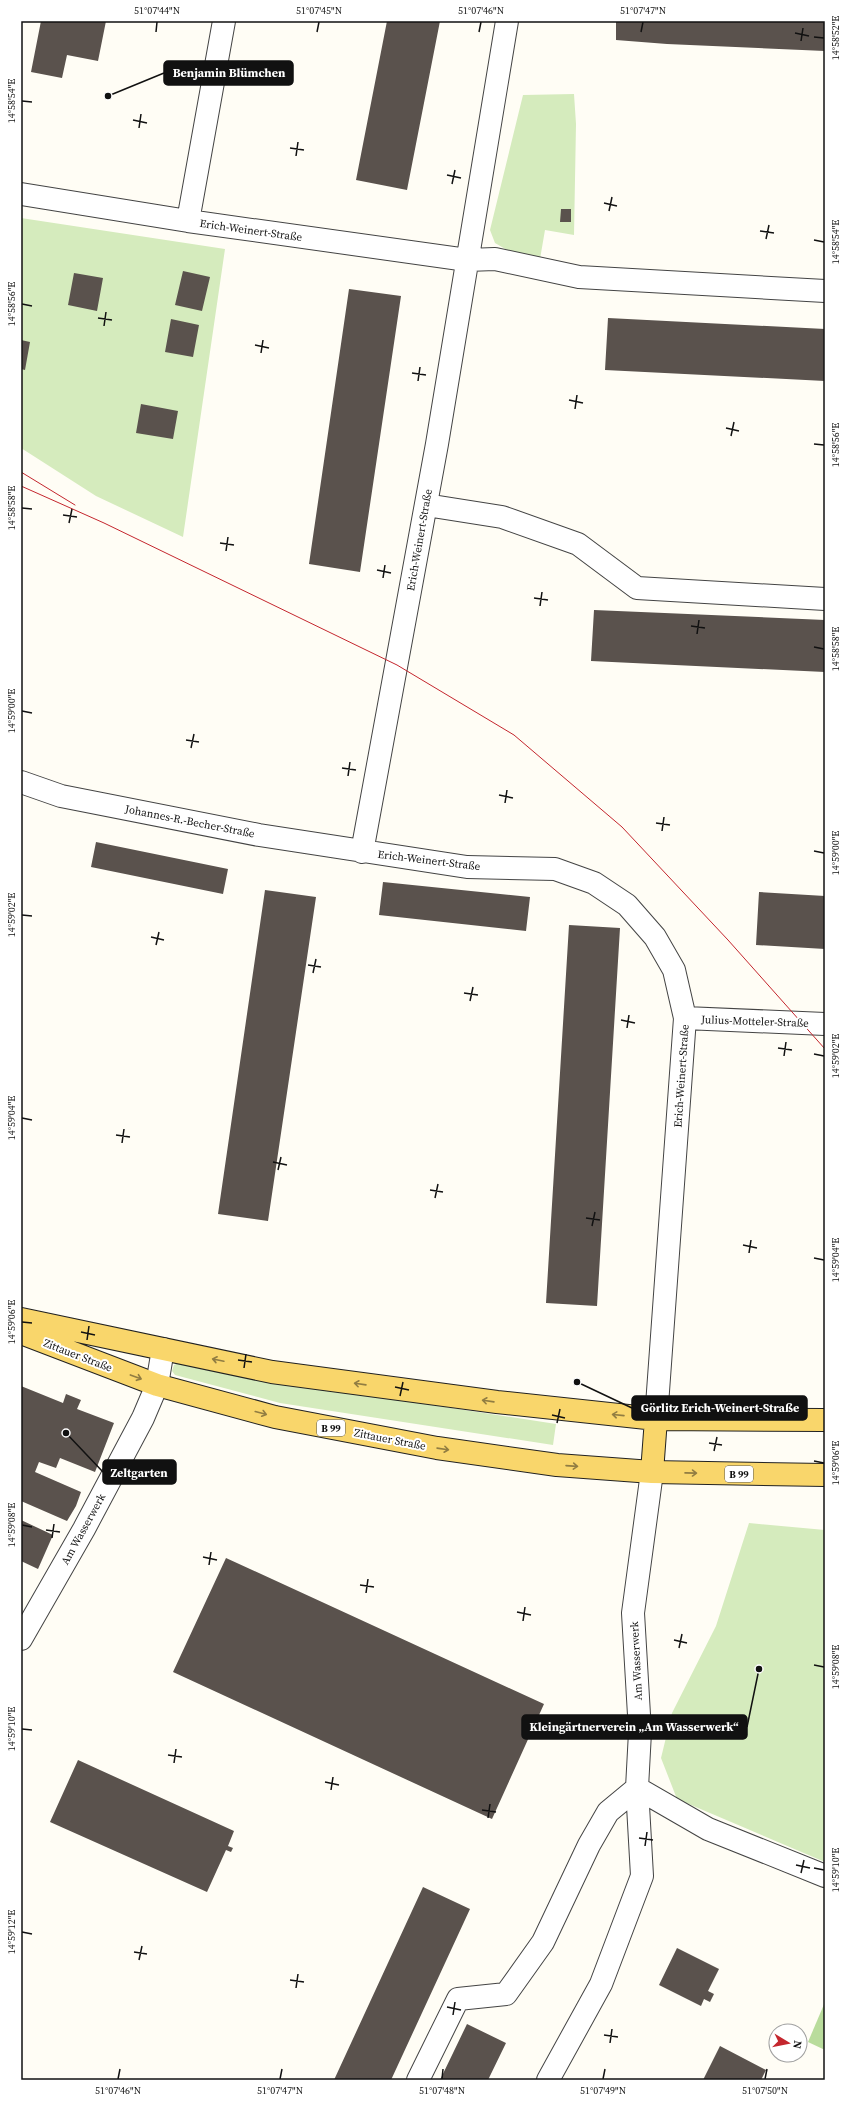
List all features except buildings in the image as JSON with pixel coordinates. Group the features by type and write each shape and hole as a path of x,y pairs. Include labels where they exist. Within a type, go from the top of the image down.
{"main road":[{"name":"Zittauer Straße","path":"21,1319 272,1372 497,1402 656,1419 825,1420"},
{"name":"Zittauer Straße","path":"21,1333 156,1385 275,1417 436,1448 558,1465 652,1472 825,1475"},
{"path":"652,1472 656,1419"}],"street":[{"name":"Erich-Weinert-Straße","path":"224,21 188,221 467,260"},
{"name":"Erich-Weinert-Straße","path":"507,21 426,505 362,852 467,867 556,869 594,883 627,905 655,936 674,970 685,1018 656,1419"},
{"path":"21,194 188,221"},
{"path":"467,260 495,259 580,277 825,291"},
{"path":"426,505 502,517 578,544 637,588 825,599"},
{"name":"Johannes-R.-Becher-Straße","path":"21,782 61,796 259,835 362,852"},
{"name":"Julius-Motteler-Straße","path":"685,1018 825,1024"},
{"name":"Am Wasserwerk","path":"21,1639 84,1529 142,1418 156,1385 163,1349"},
{"name":"Am Wasserwerk","path":"548,2080 601,1984 642,1876 637,1788 640,1732 633,1613 652,1472"},
{"path":"418,2080 458,1999 506,1994 543,1942 589,1845 608,1812 637,1788 708,1829 825,1876"}],"green space":[{"path":"574,94 576,124 574,235 545,230 540,259 507,250 495,243 490,230 523,95"},
{"path":"21,218 225,249 183,537 96,496 21,448"},
{"path":"178,1363 271,1380 556,1424 553,1445 280,1403 175,1375 172,1371 174,1365"},
{"path":"749,1523 825,1530 825,1862 677,1799 661,1758 672,1713 716,1626"},
{"path":"825,2002 825,2050 808,2042"}],"tram line":[{"path":"21,472 75,505"},
{"path":"21,486 104,523 397,665 514,735 622,827 728,940 825,1049"}],"place":[{"name":"Benjamin Blümchen","path":"108,96"},
{"name":"Görlitz Erich-Weinert-Straße","path":"577,1382"},
{"name":"Zeltgarten","path":"66,1433"},
{"name":"Kleingärtnerverein „Am Wasserwerk“","path":"759,1669"}]}
